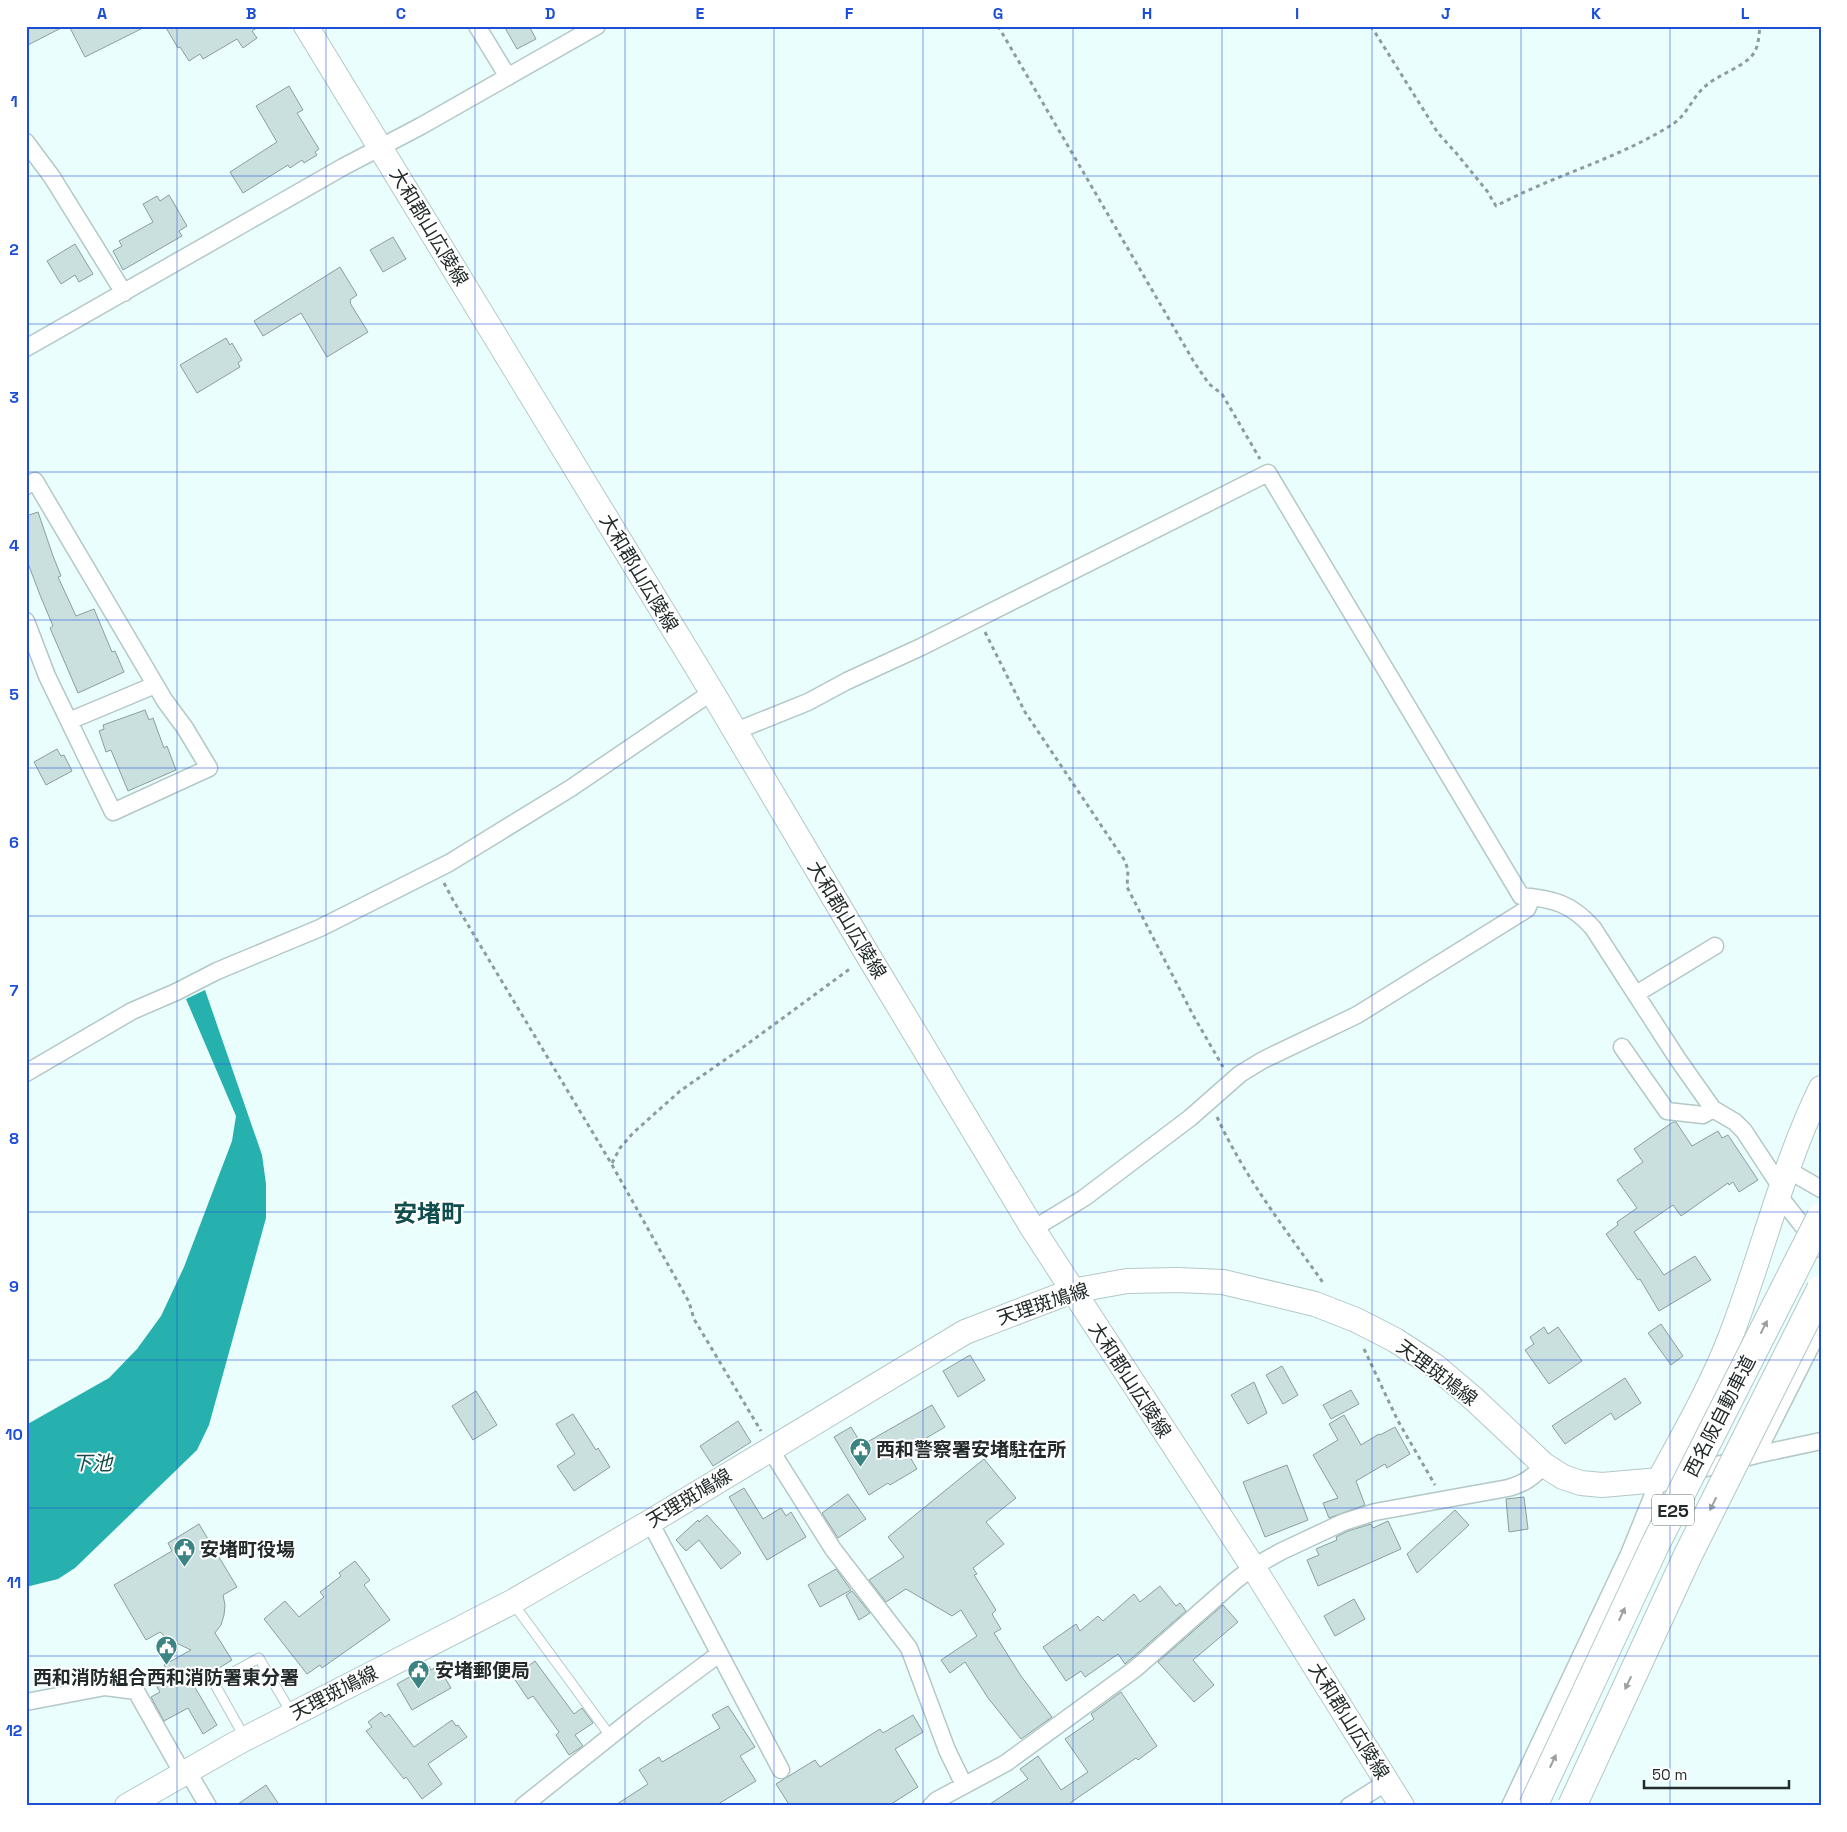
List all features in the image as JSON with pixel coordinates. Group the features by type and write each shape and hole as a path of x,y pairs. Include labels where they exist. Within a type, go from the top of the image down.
{"highway":[{"name":"西名阪自動車道","path":"1533,1806 1655,1545 1821,1217"},
{"name":"西名阪自動車道","path":"1572,1806 1688,1555 1821,1289"}],"main road":[{"name":"大和郡山広陵線","path":"306,26 736,731 869,957 1033,1229 1254,1567 1402,1806"},
{"path":"1659,1480 1695,1414 1730,1338 1783,1185 1821,1088"},
{"name":"天理斑鳩線","path":"127,1806 246,1739 512,1602 650,1522 965,1332 1072,1291 1127,1281 1196,1280 1223,1282 1315,1304 1356,1320 1395,1340 1435,1366 1475,1400 1544,1466 1563,1476 1581,1483 1602,1485 1659,1480"}],"street":[{"path":"477,26 508,77"},
{"path":"26,348 343,167 597,26"},
{"path":"26,142 52,177 124,292"},
{"path":"736,731 808,702 1268,473 1521,896 1561,903 1582,915 1593,928 1677,1058 1713,1109 1734,1122 1744,1131 1783,1185 1821,1249"},
{"path":"26,486 34,481 165,702 185,728 209,768 113,812 47,676 26,621"},
{"path":"69,721 155,685"},
{"path":"26,1073 132,1011 176,992 217,971 320,928 437,869 571,788 712,692"},
{"path":"1033,1229 1084,1198 1190,1118 1232,1081 1263,1060 1357,1015 1527,909 1532,897"},
{"path":"1636,994 1715,946"},
{"path":"1622,1047 1667,1111 1703,1116 1713,1109"},
{"path":"1783,1185 1821,1189"},
{"path":"1756,1455 1821,1326"},
{"path":"1510,1806 1629,1554 1659,1480 1756,1455 1821,1441"},
{"path":"770,1450 833,1549 909,1648 947,1750 964,1785"},
{"path":"931,1806 964,1785 1006,1763 1135,1668 1254,1567 1298,1543 1344,1522 1412,1504 1523,1484 1544,1466"},
{"path":"650,1522 781,1770"},
{"path":"523,1806 719,1654"},
{"path":"26,1702 105,1687 136,1691 208,1806"},
{"path":"1349,1806 1387,1782"}],"lane":[{"path":"512,1602 610,1737"},
{"path":"246,1739 214,1683 259,1658 292,1715"}],"path":[{"path":"998,26 1194,362 1209,384 1222,394 1268,473"},
{"path":"1371,26 1438,133 1488,191 1496,206 1525,190 1635,145 1674,124 1683,116 1700,90 1714,79 1751,59 1757,48 1760,26"},
{"path":"978,618 1025,712 1125,861 1128,870 1127,887 1193,1015 1232,1081"},
{"path":"437,869 453,900 612,1163 689,1302 694,1319 770,1450"},
{"path":"612,1163 620,1148 633,1133 680,1091 803,1005 845,971 869,957"}],"water":[{"name":"下池","path":"205,990 262,1155 266,1184 266,1218 209,1425 197,1450 75,1568 58,1579 26,1587 26,1425 109,1378 137,1349 161,1316 184,1267 232,1141 236,1116 186,999"}],"building":[{"path":"26,26 65,26 26,46"},
{"path":"69,26 147,26 85,57"},
{"path":"165,26 260,26 252,31 257,38 243,48 237,39 203,59 200,54 189,61 180,47 178,48"},
{"path":"504,26 529,26 536,39 517,49"},
{"path":"289,86 303,110 297,113 319,149 315,152 317,155 304,163 302,160 290,168 288,165 243,193 230,172 277,142 256,106"},
{"path":"169,195 187,226 179,231 182,236 123,270 113,251 122,246 119,241 153,222 143,204 157,196 160,201"},
{"path":"393,237 406,259 383,272 370,250"},
{"path":"75,244 93,274 79,282 75,275 61,284 47,261"},
{"path":"340,267 357,295 350,300 350,303 368,332 327,357 301,313 263,336 254,321"},
{"path":"226,338 230,345 232,343 242,360 238,363 240,367 197,393 180,365"},
{"path":"38,512 61,576 58,577 76,616 94,609 112,652 115,651 124,672 78,693 50,628 53,626 26,558 26,516"},
{"path":"145,710 149,720 153,718 164,748 167,746 176,770 128,791 111,750 106,752 99,731 104,729 103,725"},
{"path":"57,749 61,756 64,755 72,771 46,785 34,762"},
{"path":"1673,1122 1676,1122 1692,1146 1718,1131 1722,1138 1728,1135 1758,1180 1739,1192 1733,1182 1729,1185 1728,1183 1681,1216 1673,1205 1634,1232 1664,1275 1695,1256 1711,1280 1659,1311 1640,1279 1638,1280 1606,1234 1618,1225 1617,1222 1637,1208 1617,1180 1643,1162 1634,1149"},
{"path":"1661,1324 1683,1356 1671,1365 1648,1333"},
{"path":"1544,1327 1548,1334 1558,1327 1582,1361 1549,1384 1525,1350 1534,1344 1530,1337"},
{"path":"970,1355 985,1380 958,1397 943,1371"},
{"path":"1282,1366 1298,1395 1283,1404 1266,1375"},
{"path":"1625,1378 1641,1403 1615,1420 1611,1413 1565,1444 1552,1426"},
{"path":"1254,1382 1267,1413 1248,1424 1231,1395"},
{"path":"1351,1390 1359,1404 1331,1419 1323,1405"},
{"path":"476,1391 497,1425 473,1440 452,1406"},
{"path":"932,1405 945,1427 906,1450 917,1469 890,1485 888,1483 869,1495 834,1437 851,1427 862,1445"},
{"path":"573,1414 596,1450 598,1448 610,1467 574,1491 557,1466 575,1454 556,1424"},
{"path":"1344,1415 1361,1445 1395,1427 1410,1454 1387,1468 1385,1464 1356,1481 1365,1505 1329,1518 1323,1503 1338,1498 1313,1455 1338,1440 1329,1424"},
{"path":"738,1421 751,1442 713,1466 700,1446"},
{"path":"984,1459 1016,1498 986,1522 1004,1544 973,1568 977,1574 974,1575 996,1610 992,1614 1001,1629 994,1633 1021,1676 1052,1717 1021,1739 988,1698 965,1662 950,1673 941,1660 977,1636 961,1610 952,1616 906,1589 886,1602 869,1580 904,1557 888,1537"},
{"path":"1287,1465 1308,1520 1265,1537 1243,1482"},
{"path":"744,1488 763,1519 781,1508 786,1516 791,1512 806,1537 767,1560 729,1497"},
{"path":"848,1494 866,1519 838,1538 822,1513"},
{"path":"1524,1497 1528,1529 1509,1532 1506,1499"},
{"path":"1455,1510 1469,1525 1417,1573 1407,1554"},
{"path":"707,1515 741,1553 721,1569 699,1540 686,1551 676,1540 698,1520 699,1522"},
{"path":"1388,1521 1401,1549 1318,1586 1307,1560 1319,1555 1316,1549 1337,1540 1336,1537 1348,1531 1371,1524 1373,1528"},
{"name":"安堵町役場","path":"199,1524 237,1587 223,1595 224,1615 221,1625 215,1633 232,1660 193,1684 217,1725 203,1734 188,1708 164,1721 151,1697 160,1692 156,1685 171,1677 164,1665 191,1650 168,1639 160,1632 146,1640 114,1585 172,1551 168,1543"},
{"path":"355,1561 370,1580 364,1585 390,1620 322,1668 320,1665 307,1674 264,1619 285,1601 299,1617 324,1597 320,1592 341,1576 339,1573"},
{"path":"836,1569 851,1590 820,1607 808,1585"},
{"path":"1160,1586 1176,1606 1180,1603 1186,1611 1125,1664 1118,1654 1085,1677 1081,1671 1066,1681 1043,1647 1076,1624 1080,1631 1098,1616 1103,1621 1134,1594 1140,1602"},
{"path":"852,1591 870,1613 859,1620 846,1595"},
{"path":"1354,1599 1365,1619 1335,1636 1324,1616"},
{"path":"1223,1605 1238,1622 1193,1660 1214,1685 1194,1702 1158,1662"},
{"path":"535,1661 574,1714 582,1708 593,1723 575,1735 583,1746 569,1755 556,1735 559,1732 533,1696 528,1699 513,1677"},
{"name":"安堵郵便局","path":"429,1666 431,1670 438,1666 451,1688 412,1710 397,1684"},
{"path":"1121,1692 1157,1746 1070,1803 1072,1806 987,1806 1028,1779 1020,1769 1038,1756 1061,1790 1088,1772 1065,1739 1094,1719 1091,1714"},
{"path":"728,1706 755,1747 740,1756 756,1781 715,1806 614,1806 648,1784 639,1770 659,1757 662,1762 720,1728 712,1715"},
{"path":"381,1712 385,1717 389,1714 414,1747 452,1720 467,1737 428,1764 442,1784 422,1799 406,1777 404,1779 366,1731 372,1727 368,1722"},
{"path":"913,1715 923,1732 895,1749 918,1787 888,1806 790,1806 776,1784 815,1760 820,1767 880,1729 883,1733"},
{"path":"266,1785 280,1806 235,1806"}],"place":[{"name":"西和警察署安堵駐在所","path":"860,1468"},
{"name":"安堵町役場","path":"184,1568"},
{"name":"西和消防組合西和消防署東分署","path":"166,1665"},
{"name":"安堵郵便局","path":"419,1689"}],"district":[{"name":"安堵町","path":"429,1213"}]}
